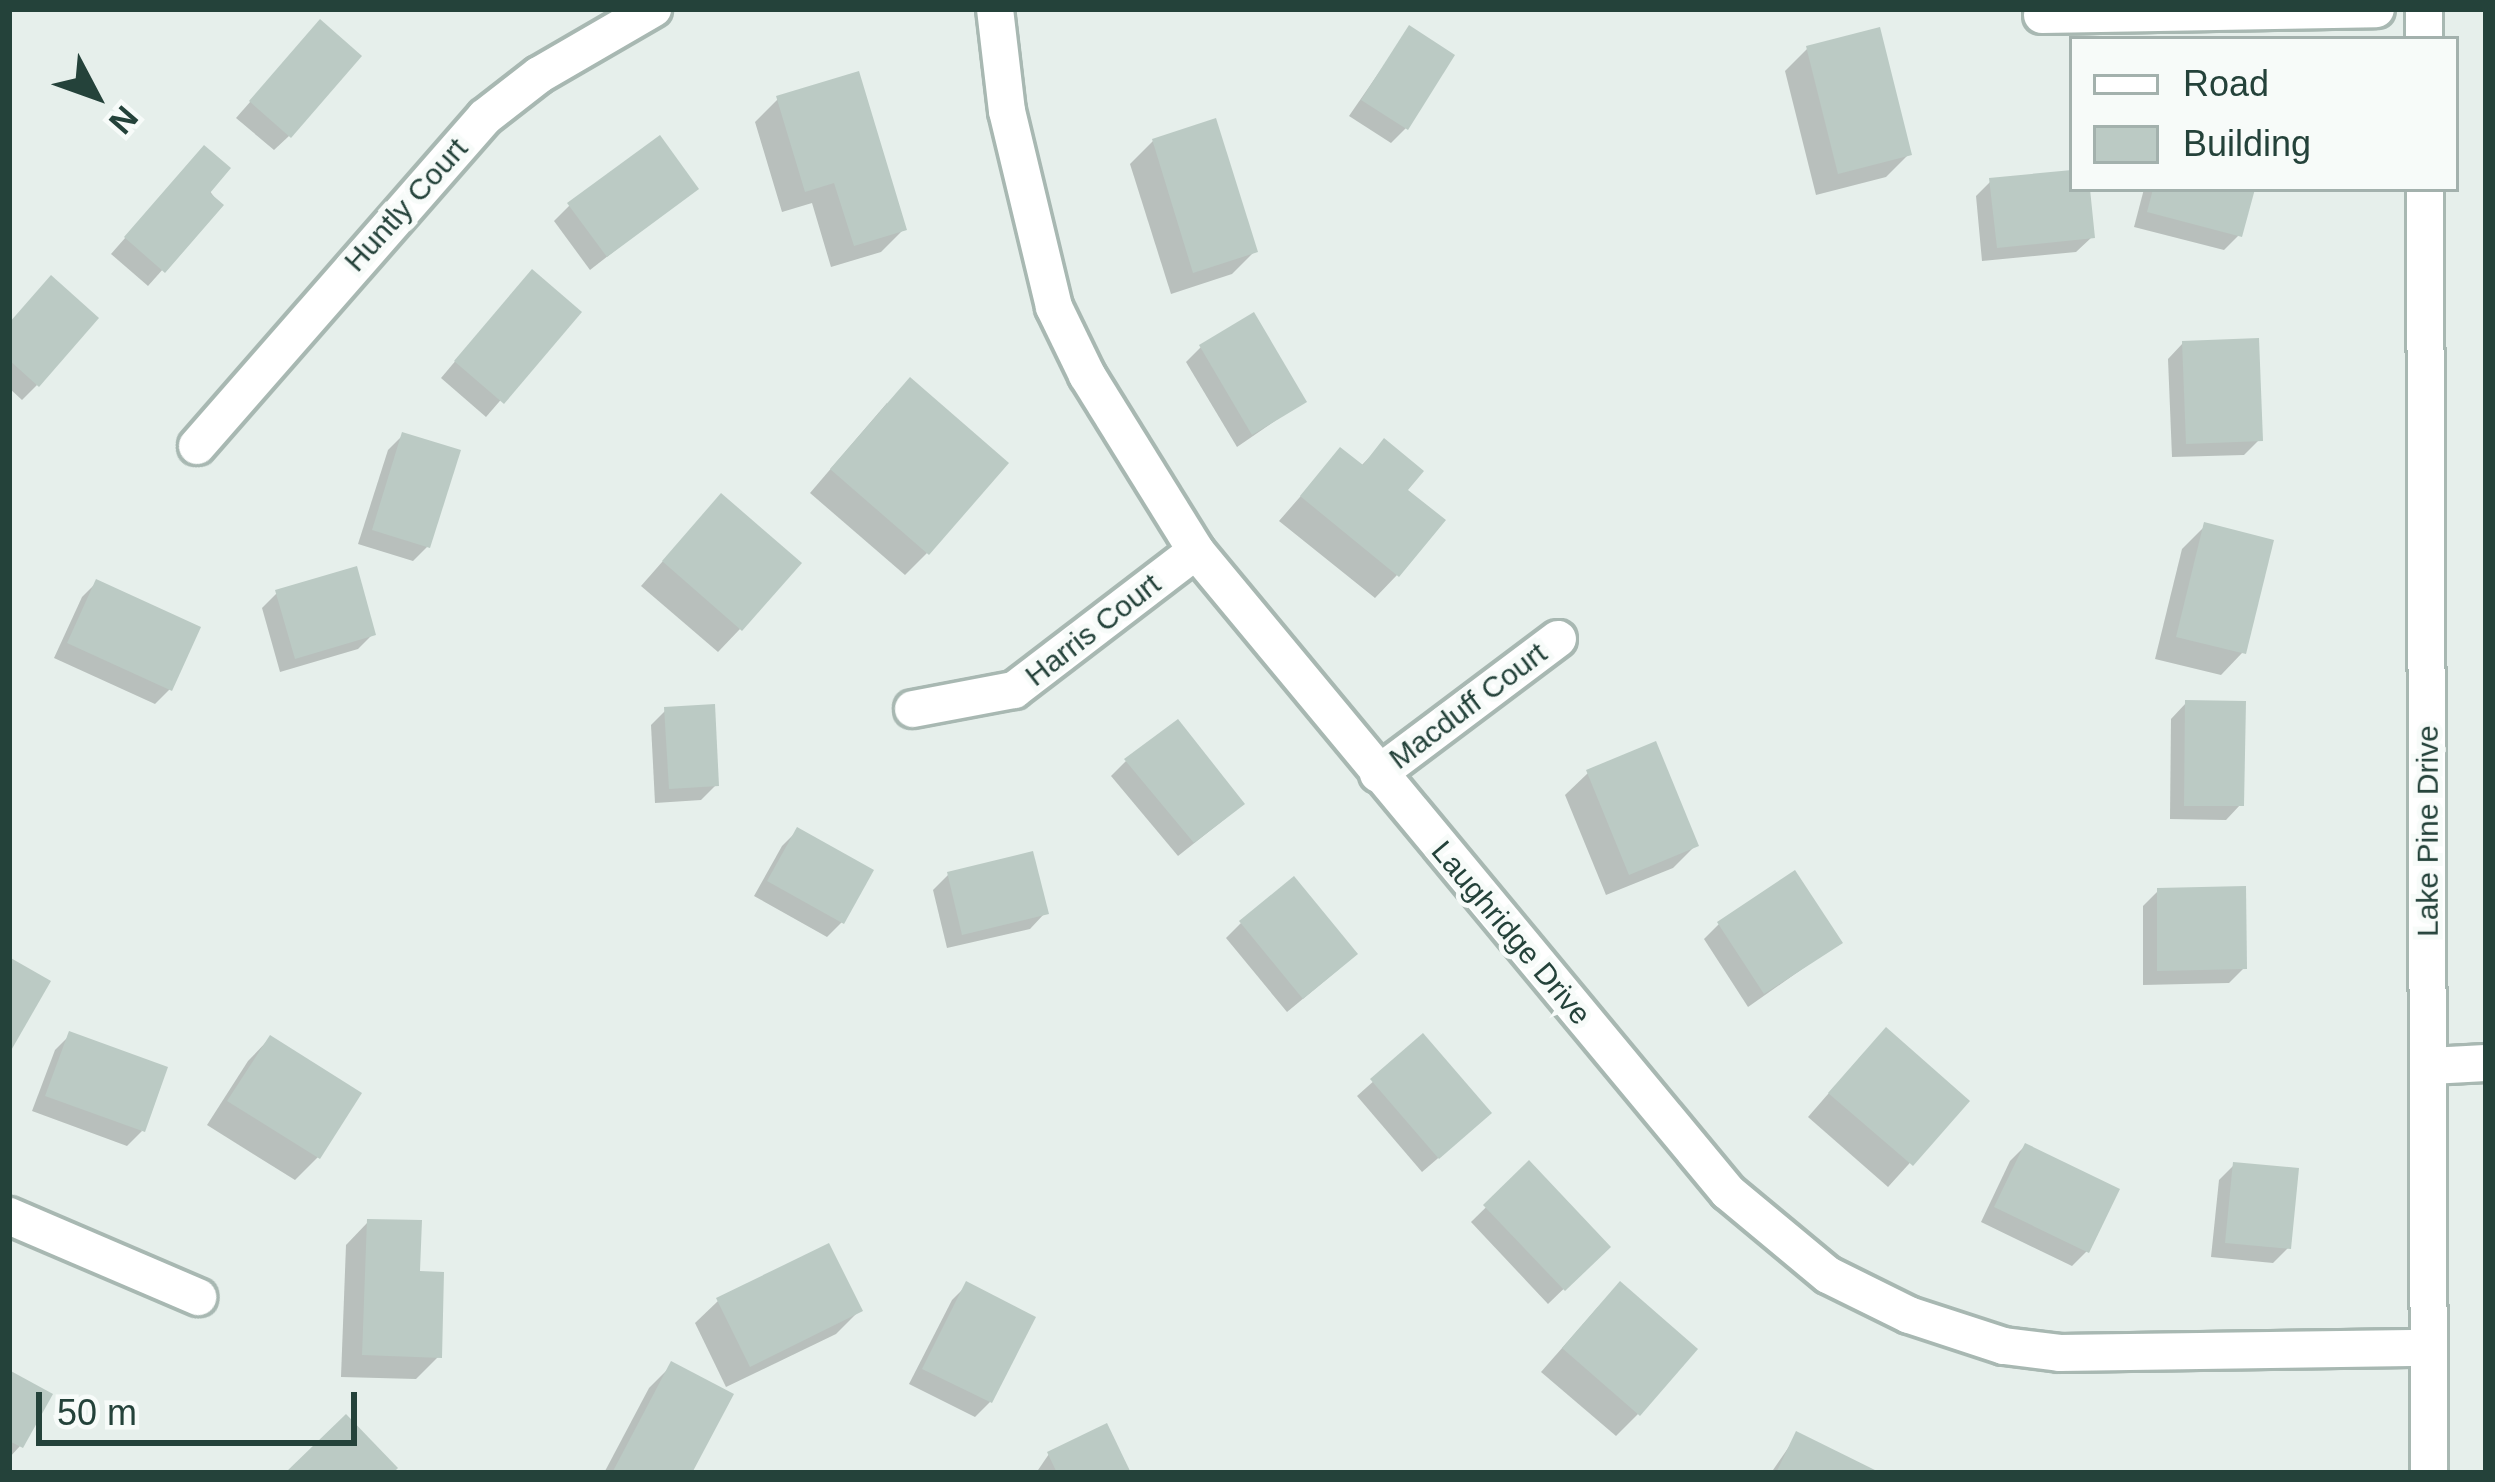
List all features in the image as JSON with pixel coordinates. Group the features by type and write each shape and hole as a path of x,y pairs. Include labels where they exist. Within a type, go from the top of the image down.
{"street":[{"name":"Huntly Court","path":"197,446 485,117 558,63 652,9"},
{"name":"Laughridge Drive","path":"995,9 1007,111 1054,307 1087,375 1196,551 1728,1192 1778,1239 1828,1275 1951,1331 2023,1348 2060,1353 2428,1348"},
{"path":"2042,14 2376,9"},
{"name":"Lake Pine Drive","path":"2425,192 2429,1473"},
{"name":"Harris Court","path":"913,709 1014,690 1196,551"},
{"name":"Macduff Court","path":"1378,774 1558,639"},
{"path":"2430,1066 2486,1063"},
{"path":"9,1216 198,1297"}],"building":[{"path":"320,19 362,56 291,138 249,101"},
{"path":"1409,25 1455,55 1408,130 1361,100"},
{"path":"1880,27 1912,155 1838,174 1806,46"},
{"path":"859,71 907,230 854,246 834,183 805,192 776,96"},
{"path":"1216,118 1258,252 1193,273 1152,139"},
{"path":"660,135 699,189 607,257 567,203"},
{"path":"204,145 231,168 210,193 224,205 165,273 124,237"},
{"path":"2069,170 2069,192 2090,192 2095,238 1997,248 1989,178"},
{"path":"2152,192 2254,192 2242,237 2147,212"},
{"path":"532,269 582,312 504,404 454,361"},
{"path":"51,275 99,318 39,387 9,360 9,323"},
{"path":"1254,312 1307,402 1252,435 1199,345"},
{"path":"2259,338 2263,441 2186,444 2182,341"},
{"path":"910,377 1009,463 929,555 830,469"},
{"path":"402,432 461,450 430,548 372,530"},
{"path":"1384,438 1424,471 1408,490 1446,520 1399,577 1300,496 1340,447 1363,465"},
{"path":"721,493 802,563 742,631 662,561"},
{"path":"2204,522 2274,540 2246,654 2176,637"},
{"path":"357,566 376,635 295,659 275,590"},
{"path":"96,579 201,627 172,691 67,643"},
{"path":"2185,700 2246,701 2244,806 2184,806"},
{"path":"715,704 719,786 669,789 664,707"},
{"path":"1178,719 1245,804 1194,843 1124,759"},
{"path":"1656,741 1699,846 1629,875 1586,770"},
{"path":"797,827 874,870 844,924 767,881"},
{"path":"1033,851 1049,914 962,935 947,872"},
{"path":"1795,870 1843,943 1764,994 1717,922"},
{"path":"1294,876 1358,954 1303,999 1239,921"},
{"path":"2246,886 2247,969 2157,971 2157,888"},
{"path":"9,957 51,981 9,1054"},
{"path":"1886,1027 1970,1101 1913,1166 1828,1093"},
{"path":"69,1031 168,1067 145,1132 45,1096"},
{"path":"1423,1033 1492,1113 1439,1159 1370,1079"},
{"path":"270,1035 362,1093 320,1159 227,1101"},
{"path":"2025,1143 2120,1189 2089,1253 1994,1207"},
{"path":"1529,1160 1611,1247 1565,1291 1483,1205"},
{"path":"2233,1162 2299,1168 2291,1249 2225,1243"},
{"path":"367,1219 422,1220 420,1271 444,1272 442,1358 362,1355"},
{"path":"829,1243 863,1311 750,1367 716,1298"},
{"path":"966,1281 1036,1317 992,1403 922,1369"},
{"path":"1620,1281 1698,1349 1640,1416 1562,1348"},
{"path":"671,1361 734,1394 692,1473 612,1473"},
{"path":"9,1370 53,1394 23,1448 9,1441"},
{"path":"346,1414 398,1468 393,1473 285,1473"},
{"path":"1107,1423 1131,1473 1057,1473 1047,1452"},
{"path":"1796,1431 1881,1473 1776,1473"}]}
